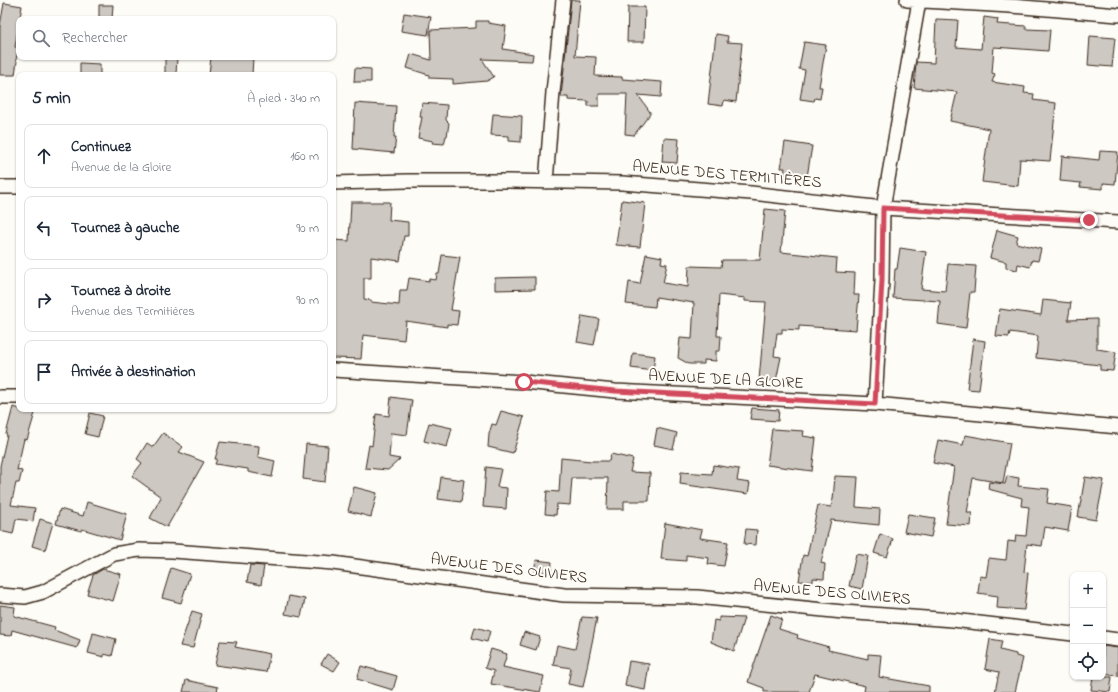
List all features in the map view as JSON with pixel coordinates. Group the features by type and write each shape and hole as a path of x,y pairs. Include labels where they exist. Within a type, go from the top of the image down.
{"street":[{"path":"546,182 553,92 563,0"},
{"path":"875,404 882,280 883,208 913,1 1118,14"},
{"name":"AVENUE DES TERMITIÈRES","path":"336,183 407,181 622,183 688,187 883,208 1118,222"},
{"path":"0,188 16,187"},
{"name":"AVENUE DE LA GLOIRE","path":"336,370 524,382 615,391 875,404 1118,427"},
{"path":"0,396 16,397"},
{"name":"AVENUE DES OLIVIERS","path":"0,595 25,597 43,592 114,554 139,550 172,551 333,563 564,595 697,597 843,612 953,620 1070,634"},
{"path":"1106,638 1118,640"}],"building":[{"path":"571,0 580,0 575,56 596,57 595,76 622,77 622,79 662,82 661,97 638,95 650,114 634,135 625,134 627,94 599,94 599,106 588,106 588,101 568,100 568,97 561,97"},
{"path":"4,3 22,6 20,16 16,16 15,47 17,61 15,75 0,75 0,26"},
{"path":"99,5 113,5 112,16 99,16"},
{"path":"628,7 645,7 644,42 627,42"},
{"path":"404,13 431,17 428,35 401,31"},
{"path":"984,17 998,19 997,24 1026,26 1026,29 1050,30 1048,51 994,47 992,73 995,74 992,82 1025,87 1024,93 1034,94 1033,100 1056,103 1050,161 1020,159 1018,186 982,182 989,129 950,121 957,92 914,88 916,62 934,63 936,19 958,20 956,47 981,49"},
{"path":"476,21 488,21 488,23 506,26 503,49 533,54 532,61 482,59 494,77 487,81 453,84 453,79 429,78 429,75 407,68 411,54 431,60 430,30 476,28"},
{"path":"716,34 728,36 727,42 742,43 736,102 724,100 723,106 708,104"},
{"path":"1090,36 1115,38 1112,67 1088,65"},
{"path":"804,42 826,45 819,87 822,87 820,99 815,98 814,101 800,99 805,70 799,69"},
{"path":"165,60 177,60 176,72 165,72"},
{"path":"211,60 253,60 252,72 209,72"},
{"path":"80,63 100,64 100,72 80,72"},
{"path":"355,68 371,69 371,82 354,82"},
{"path":"355,103 396,106 394,137 396,137 394,153 353,149"},
{"path":"422,103 447,105 446,120 449,123 444,144 432,143 433,141 418,138 422,117 420,117"},
{"path":"493,114 522,116 521,142 509,141 509,136 491,135"},
{"path":"664,138 679,139 677,163 662,162"},
{"path":"785,142 812,146 807,177 784,175 785,168 781,168"},
{"path":"1100,151 1118,152 1115,184 1103,183 1103,189 1080,187 1081,183 1060,181 1062,156 1099,160"},
{"path":"622,200 645,203 640,247 616,245"},
{"path":"351,202 390,202 389,220 408,222 408,236 404,236 400,261 371,257 371,278 364,278 364,299 371,300 371,302 399,305 400,290 407,290 409,278 429,281 429,279 436,280 437,274 439,274 442,255 460,257 451,310 459,311 457,325 447,324 447,327 406,321 404,340 363,335 361,359 336,358 336,240 349,241"},
{"path":"765,209 785,211 781,252 837,258 836,272 855,273 854,295 859,295 856,330 799,326 799,330 782,329 782,333 777,333 774,356 781,357 776,381 759,380 766,302 745,301 745,298 719,295 717,336 721,336 720,351 716,351 716,361 704,360 704,364 689,364 678,358 680,338 692,339 694,303 656,297 655,307 626,304 629,282 640,284 646,254 662,257 661,263 667,264 663,283 688,287 689,266 721,267 722,260 760,260"},
{"path":"997,230 1018,236 1016,243 1041,249 1038,261 1032,260 1030,267 1018,264 1017,270 1006,268 1006,262 990,258"},
{"path":"900,248 926,252 921,289 945,291 948,264 976,266 974,292 970,292 966,328 938,324 940,301 893,298 895,269 897,269"},
{"path":"535,277 535,289 495,290 495,278"},
{"path":"1043,300 1071,303 1068,320 1097,319 1097,349 1116,352 1113,371 1100,370 1100,365 1036,358 1038,336 1010,332 1009,337 996,336 1000,309 1041,315"},
{"path":"582,316 599,319 594,345 577,342"},
{"path":"973,339 985,341 979,390 967,389"},
{"path":"633,353 655,356 653,371 631,368"},
{"path":"391,397 412,400 407,435 391,433 389,457 400,459 388,470 365,468 369,445 372,446 376,414 389,416"},
{"path":"13,407 16,408 16,412 35,413 27,440 24,439 17,470 22,471 19,483 16,483 11,505 35,508 33,521 16,519 13,534 0,531 0,466"},
{"path":"752,408 779,410 778,421 750,419"},
{"path":"501,411 524,417 513,453 488,447 489,434 492,424 496,425"},
{"path":"90,413 103,416 98,437 85,434"},
{"path":"429,423 452,428 447,447 424,441"},
{"path":"657,428 677,433 673,449 654,445"},
{"path":"772,429 804,431 803,436 816,438 812,471 767,465"},
{"path":"163,433 183,447 179,452 204,462 167,527 150,518 161,497 132,476 142,463 137,459 147,443 153,447"},
{"path":"965,435 1010,443 1003,483 973,478 967,513 972,513 971,526 946,524 954,467 933,463 938,440 963,445"},
{"path":"220,442 259,446 258,457 275,461 272,477 248,472 248,469 215,464"},
{"path":"306,444 328,446 325,482 303,479"},
{"path":"611,454 633,459 630,472 650,473 649,501 624,501 624,509 607,509 608,478 572,478 570,505 557,504 556,515 545,514 547,491 559,492 561,458 609,461"},
{"path":"713,465 739,469 737,481 750,483 748,494 680,484 681,472 712,474"},
{"path":"486,467 501,469 497,487 507,488 506,509 483,507"},
{"path":"835,476 858,477 856,507 880,509 879,525 831,520 821,563 825,564 824,579 813,578 813,582 799,581 803,555 807,556 818,505 831,507"},
{"path":"1007,476 1019,478 1018,486 1049,489 1047,503 1072,507 1068,531 1045,527 1042,546 1027,544 1024,572 1028,573 1024,610 997,608 998,596 978,593 980,576 986,577 989,558 1006,560 1008,541 1015,542 1016,535 1026,536 1029,507 1021,506 1022,498 988,489 989,482 1005,484"},
{"path":"441,477 464,480 461,502 438,499"},
{"path":"1085,477 1104,480 1096,520 1078,517"},
{"path":"354,487 377,493 371,517 348,511"},
{"path":"87,502 127,514 120,540 82,529 81,531 56,524 60,509 83,516"},
{"path":"908,514 935,518 931,537 904,532"},
{"path":"40,519 53,523 45,550 32,546"},
{"path":"665,523 702,530 700,538 728,542 724,566 708,564 709,558 686,555 686,561 661,559"},
{"path":"746,529 757,530 756,545 744,544"},
{"path":"880,534 893,539 887,557 874,553"},
{"path":"856,554 868,556 862,589 849,586"},
{"path":"536,560 552,562 551,573 534,571"},
{"path":"250,565 264,566 261,585 247,582"},
{"path":"171,568 190,574 181,603 162,598"},
{"path":"103,569 121,574 113,601 87,594 93,575"},
{"path":"289,596 305,599 301,617 285,614"},
{"path":"0,605 15,607 14,616 55,627 54,630 80,640 77,648 12,630 11,636 0,635"},
{"path":"192,611 202,614 193,648 180,646"},
{"path":"771,615 782,619 779,629 798,635 797,638 829,647 828,650 868,659 868,654 881,655 879,677 929,686 929,692 864,692 865,686 815,674 809,692 764,692 764,688 748,682"},
{"path":"582,617 597,618 583,687 568,684 571,668 553,665 557,645 575,649"},
{"path":"719,617 744,618 734,651 711,642 714,620 719,621"},
{"path":"475,627 490,631 487,642 472,638"},
{"path":"524,632 540,637 536,650 520,645"},
{"path":"93,633 116,639 112,656 104,654 104,657 88,653"},
{"path":"990,639 1002,641 1000,650 1016,654 1016,656 1023,658 1015,692 995,692 999,672 985,669"},
{"path":"220,641 237,642 235,647 270,654 266,672 215,665"},
{"path":"1106,646 1118,648 1118,676 1106,674"},
{"path":"491,649 507,654 503,667 544,676 540,692 491,684 494,671 485,668"},
{"path":"327,654 340,662 334,671 321,664"},
{"path":"629,661 649,664 645,690 625,686"},
{"path":"361,666 397,676 393,690 357,679"},
{"path":"1106,677 1112,677 1110,692 1091,690 1093,680 1106,680"},
{"path":"186,680 218,687 217,692 183,692"}],"route":[{"path":"524,382 615,391 875,404 882,280 883,208 1089,220"}]}
